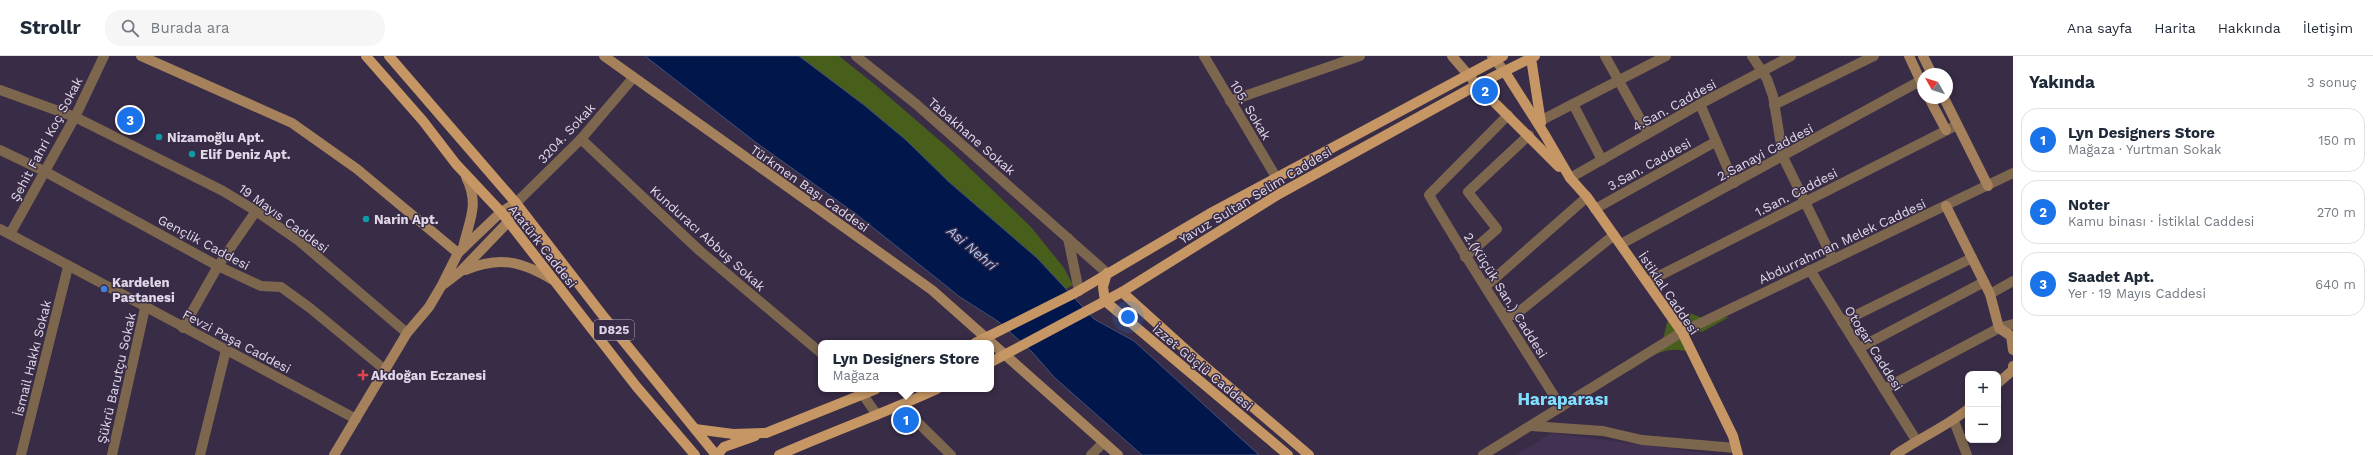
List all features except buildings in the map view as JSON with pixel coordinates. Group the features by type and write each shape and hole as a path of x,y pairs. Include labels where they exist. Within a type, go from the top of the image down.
{"main road":[{"name":"Atatürk Caddesi","path":"366,56 463,171 501,212 636,386 695,455"},
{"name":"Atatürk Caddesi","path":"389,56 516,203 604,317 716,455"},
{"name":"Yavuz Sultan Selim Caddesi","path":"994,360 1122,292 1279,194 1477,85 1533,57"},
{"name":"İstiklal Caddesi","path":"1533,57 1540,121 1545,134"},
{"name":"Yavuz Sultan Selim Caddesi","path":"982,340 1077,292 1107,273 1276,177 1468,75 1497,58"},
{"name":"İstiklal Caddesi","path":"1505,72 1545,134 1570,178"},
{"name":"İstiklal Caddesi","path":"1477,85 1529,135 1570,178 1587,197 1621,244 1682,332 1733,436 1737,452"},
{"path":"1105,301 1103,287 1107,273"},
{"name":"İzzet Güçlü Caddesi","path":"1122,292 1194,357 1309,455"},
{"name":"İzzet Güçlü Caddesi","path":"1105,301 1288,455"},
{"path":"716,455 724,447 766,433 862,392"},
{"path":"779,455 833,431 901,406 931,392"},
{"path":"695,430 733,434 766,433"}],"street":[{"name":"Şehit Fahri Koç Sokak","path":"10,234 75,116 104,56"},
{"path":"141,56 292,123 357,170 461,251"},
{"name":"Türkmen Başı Caddesi","path":"604,56 932,290 988,340"},
{"name":"Tabakhane Sokak","path":"856,56 916,104 1107,273"},
{"name":"105. Sokak","path":"1204,56 1276,177"},
{"path":"1230,101 1360,56"},
{"path":"1452,56 1477,85"},
{"path":"1605,56 1648,134"},
{"path":"1540,121 1666,56"},
{"path":"1752,56 1771,89 1783,157 1833,259"},
{"name":"4.San. Caddesi","path":"1570,178 1700,104 1791,56"},
{"path":"1774,105 1874,56"},
{"path":"1909,56 1917,73"},
{"path":"1923,56 1929,68"},
{"path":"1497,58 1505,72"},
{"name":"3204. Sokak","path":"516,203 581,139 633,78"},
{"name":"2.Sanayi Caddesi","path":"1621,244 1734,182 1917,86"},
{"name":"19 Mayıs Caddesi","path":"0,90 75,116 223,191 256,211 299,241 407,333"},
{"path":"1573,104 1602,160"},
{"path":"1700,104 1715,142 1734,182"},
{"path":"1932,104 1946,130"},
{"path":"1947,104 1988,186"},
{"name":"2.(Küçük San.) Caddesi","path":"1508,115 1429,196 1465,257 1486,286 1561,407"},
{"name":"1.San. Caddesi","path":"1647,282 1957,125"},
{"path":"1465,257 1497,228 1468,192 1529,135"},
{"name":"Kunduracı Abbuş Sokak","path":"581,139 700,251 818,350"},
{"name":"3.San. Caddesi","path":"1595,208 1715,142"},
{"name":"Gençlik Caddesi","path":"0,150 44,171 218,266 261,286 281,287 310,308 384,370"},
{"path":"334,455 407,333 429,307 461,251 474,210 474,197 463,171"},
{"name":"Abdurrahman Melek Caddesi","path":"1482,455 1682,332 2013,173"},
{"path":"1486,286 1587,197"},
{"path":"461,251 501,212 516,203"},
{"path":"442,285 461,271 508,222 516,203"},
{"path":"1946,206 1990,294 1999,328 2011,336 2013,350"},
{"path":"183,328 218,266 256,211"},
{"name":"Fevzi Paşa Caddesi","path":"0,229 68,267 356,420"},
{"path":"1502,312 1506,315 1514,315 1614,235"},
{"path":"1068,238 1077,292"},
{"path":"1842,322 1972,258"},
{"path":"461,271 489,262 504,261 520,263 535,269 554,280"},
{"name":"İsmail Hakkı Sokak","path":"22,455 68,267"},
{"name":"Otogar Caddesi","path":"1810,270 1916,440"},
{"path":"1990,294 2013,281"},
{"path":"1859,348 1984,282"},
{"name":"Şükrü Barutçu Sokak","path":"112,455 145,308"},
{"path":"1884,389 1999,328 2013,324"},
{"name":"Türkmen Başı Caddesi","path":"994,344 1118,455"},
{"path":"200,455 226,350"},
{"path":"2001,380 2013,370 2013,366"},
{"path":"862,392 877,415"},
{"path":"901,406 950,455"},
{"path":"1895,455 1916,440 1954,421 1965,412"},
{"path":"1954,421 1967,455"},
{"path":"1531,426 1603,431 1642,440 1737,452"},
{"path":"1091,455 1103,443"}],"shaded area":[{"path":"1552,433 1711,454 1712,455 1515,455"}],"green space":[{"path":"799,56 839,56 873,83 953,152 1031,227 1064,268 1073,285 1066,289 1037,258 949,182 906,140 864,105"},
{"path":"1670,311 1692,353 1682,350 1665,351 1650,357 1627,372 1663,339"},
{"path":"1687,312 1705,319 1729,317 1702,332 1696,330"}],"water":[{"name":"Asi Nehri","path":"645,56 799,56 864,105 906,140 949,182 1037,258 1094,319 1134,341 1259,455 1142,455 1054,377 1033,353 999,322 960,297 856,214 754,141"}],"place":[{"name":"Noter","path":"1485,91"},
{"name":"Saadet Apt.","path":"130,120"},
{"name":"Nizamoğlu Apt.","path":"159,137"},
{"name":"Elif Deniz Apt.","path":"192,154"},
{"name":"Narin Apt.","path":"366,219"},
{"name":"Kardelen Pastanesi","path":"104,289"},
{"name":"Akdoğan Eczanesi","path":"363,375"},
{"name":"Lyn Designers Store","path":"906,420"}],"district":[{"name":"Haraparası","path":"1563,399"}]}
